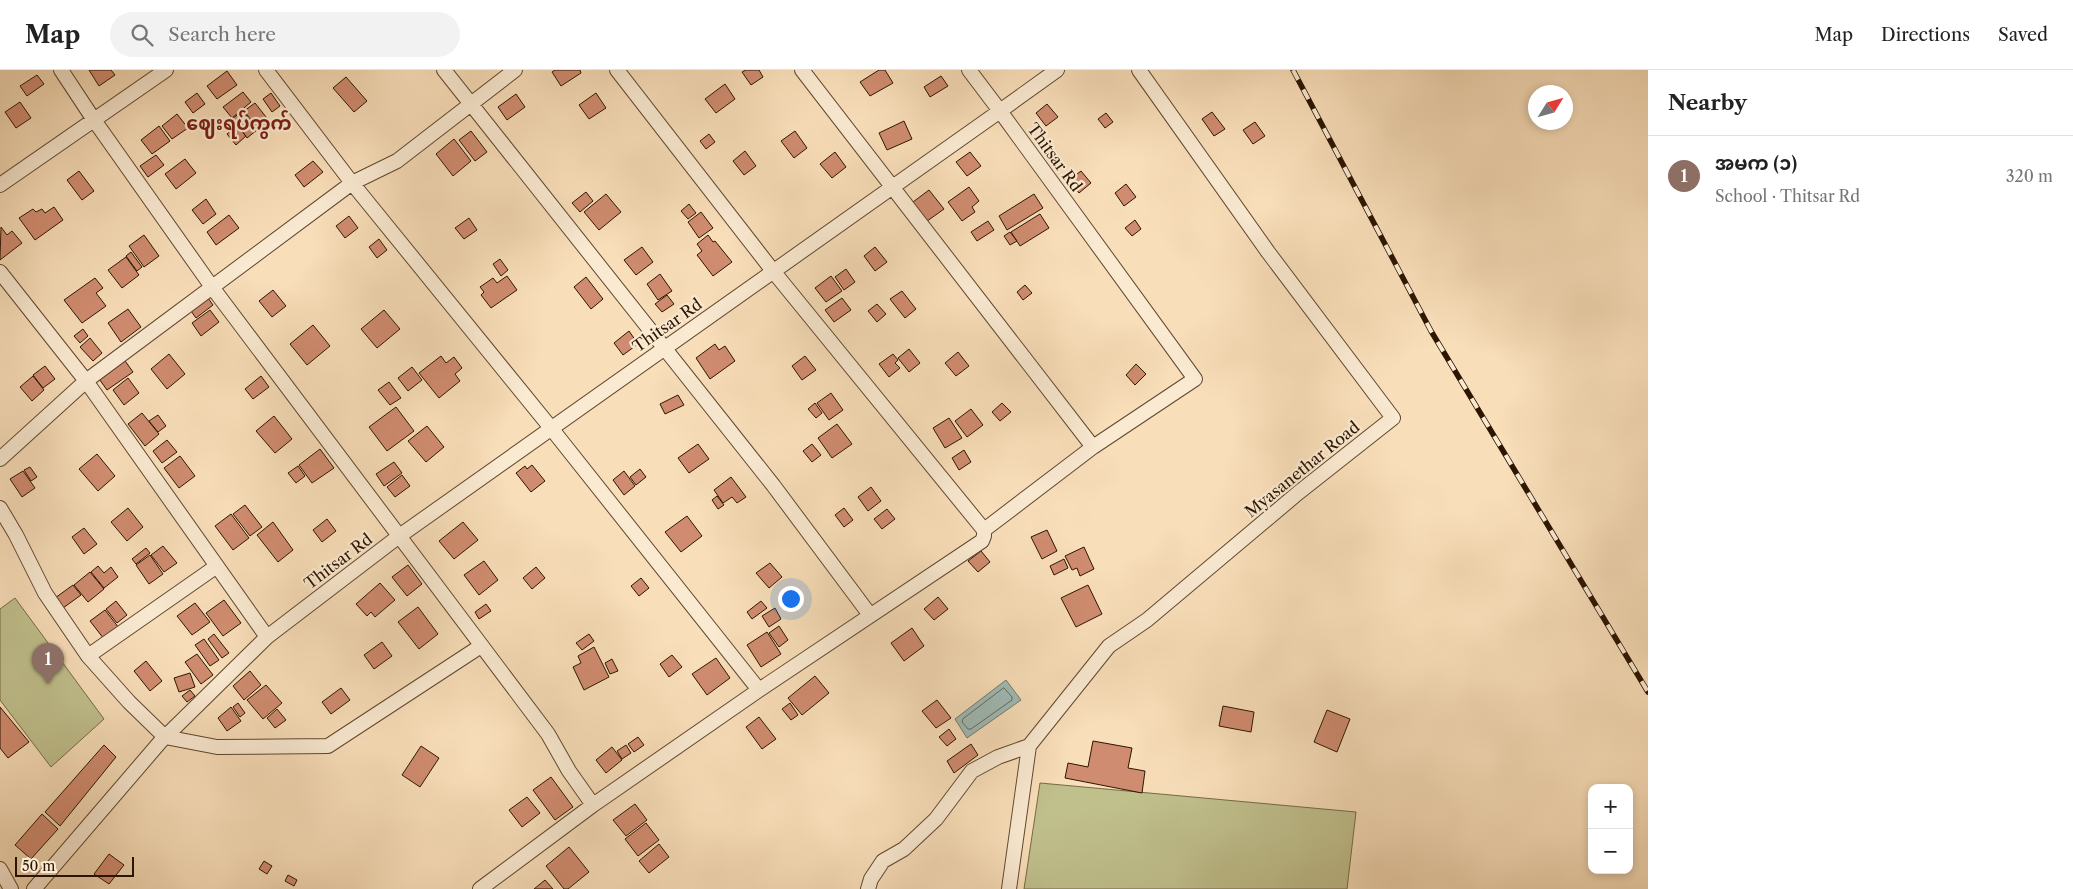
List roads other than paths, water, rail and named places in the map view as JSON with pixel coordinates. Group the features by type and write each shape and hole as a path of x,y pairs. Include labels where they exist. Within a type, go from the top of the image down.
{"street":[{"path":"61,70 212,287 398,537 548,734 569,771 593,805"},
{"path":"0,185 166,70"},
{"path":"266,70 352,183 551,428 759,690"},
{"path":"444,70 663,349 773,485 870,616"},
{"path":"0,459 86,380 352,183 397,161 515,70"},
{"path":"480,889 593,805 759,690 982,541 984,536 984,530 773,271 618,70"},
{"path":"802,70 1093,447 984,530"},
{"path":"969,70 1000,111 1057,70"},
{"name":"Myasanethar Road","path":"1028,746 1109,646 1147,620 1298,493 1393,418 1268,252 1139,70"},
{"name":"Thitsar Rd","path":"34,889 166,737 268,637 398,537 1000,111 1195,379 1093,447"},
{"path":"0,272 86,380 268,637"},
{"path":"0,508 45,592 88,656 129,702 166,737 217,747 328,746 481,646"},
{"path":"88,656 217,566"},
{"path":"868,889 871,879 882,861 904,848 936,819 972,771 998,757 1028,746 1009,889"},
{"path":"0,869 11,889"}],"water":[{"path":"1006,680 1021,700 967,738 955,719"}],"railway":[{"path":"1293,70 1431,331 1648,692"}],"place":[{"name":"အမက (၁)","path":"48,684"}],"district":[{"name":"ဈေးရပ်ကွက်","path":"239,123"}]}
